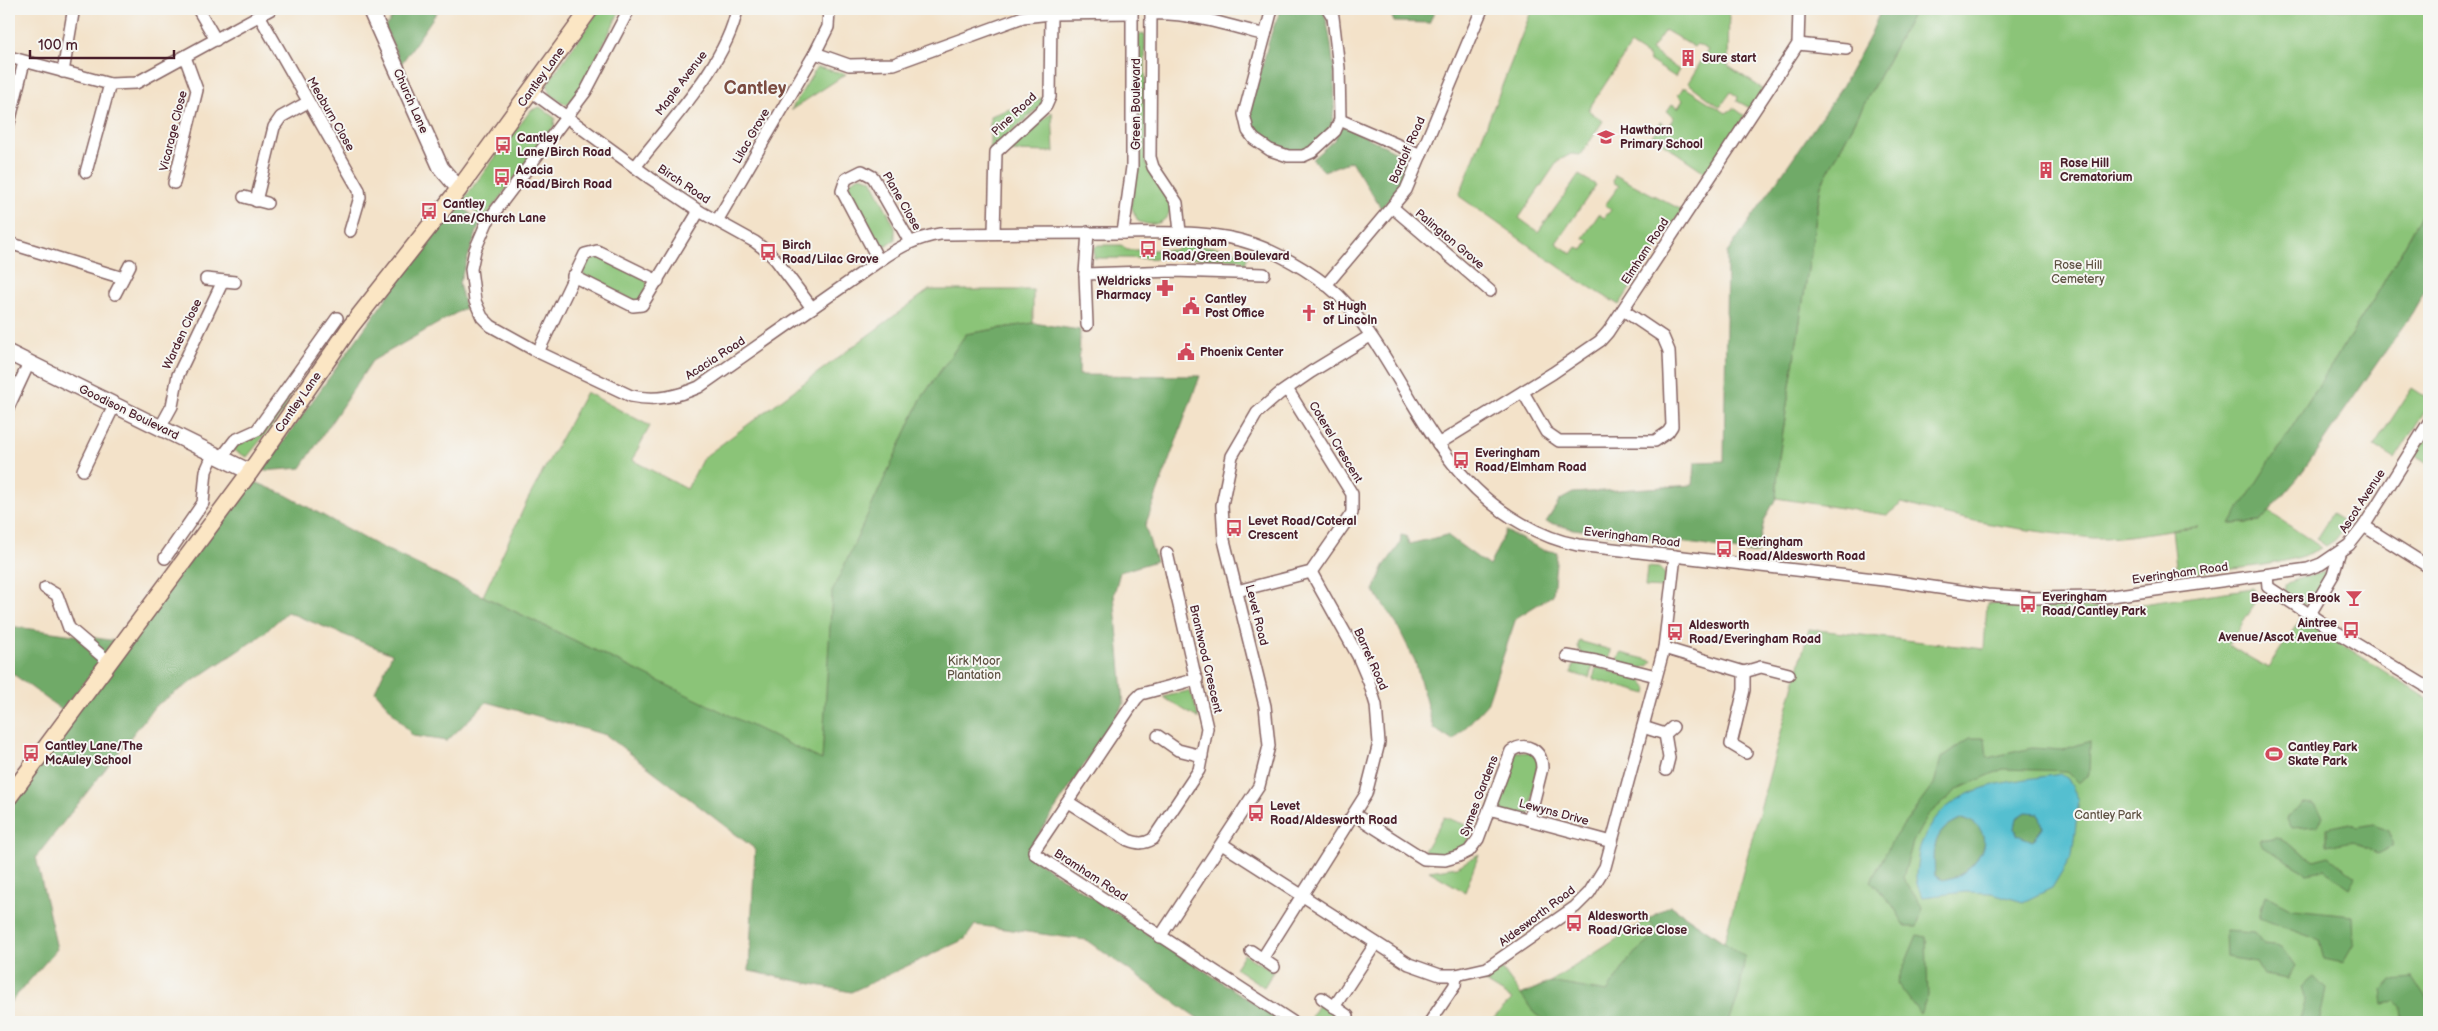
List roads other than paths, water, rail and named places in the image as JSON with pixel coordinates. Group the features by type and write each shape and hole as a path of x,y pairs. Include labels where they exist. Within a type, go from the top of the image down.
{"main road":[{"name":"Cantley Lane","path":"9,797 250,472 351,326 459,188 590,9"}],"street":[{"path":"198,9 216,40"},
{"path":"9,57 110,84 136,83 271,9"},
{"name":"Church Lane","path":"370,9 441,168 447,177 459,188"},
{"name":"Acacia Road","path":"629,9 586,91 487,222 475,250 471,270 472,288 482,317 500,332 631,396 647,399 662,398 681,395 698,387 879,261 910,242 940,234 1123,233"},
{"name":"Maple Avenue","path":"635,167 718,56 733,25 737,9"},
{"name":"Lilac Grove","path":"717,221 815,53 828,27 829,9"},
{"path":"1272,9 1244,114 1248,131 1254,139 1270,150 1288,156 1303,156 1312,152 1328,138 1340,120 1338,60 1333,17 1328,9"},
{"name":"Bardolf Road","path":"1326,284 1406,190 1482,9"},
{"path":"1799,9 1798,44 1846,49"},
{"path":"815,53 849,65 894,64 1024,17 1068,11 1132,11"},
{"name":"Green Boulevard","path":"1123,233 1132,167 1132,11"},
{"path":"1150,12 1192,17 1265,35"},
{"name":"Green Boulevard","path":"1150,12 1150,157 1153,167 1177,203 1180,232"},
{"path":"63,72 73,13"},
{"name":"Pine Road","path":"994,233 996,152 1046,106 1050,97 1051,14"},
{"name":"Meaburn Close","path":"259,15 359,190 360,197 350,231"},
{"path":"1132,28 1150,28"},
{"name":"Elmham Road","path":"1438,444 1523,392 1600,341 1623,310 1798,44"},
{"name":"Vicarage Close","path":"174,183 198,90 185,57"},
{"path":"9,123 24,62"},
{"path":"86,172 110,84"},
{"name":"Birch Road","path":"531,90 635,167 699,211 755,242 776,260 812,308"},
{"path":"244,197 261,202 274,127 281,117 308,102"},
{"path":"1340,120 1421,155"},
{"name":"Plane Close","path":"879,261 842,191 846,179 862,171 873,177 910,242"},
{"name":"Palington Grove","path":"1392,207 1490,291"},
{"path":"573,276 637,306 646,301 699,211"},
{"path":"1087,325 1085,274 1088,232"},
{"name":"Everingham Road","path":"1123,233 1180,232 1226,237 1273,252 1326,284 1346,303 1370,336 1438,444 1466,481 1486,500 1545,536 1578,545 1892,581 1987,595 2034,598 2104,597 2267,575"},
{"path":"9,243 123,278"},
{"path":"538,352 585,254 597,251 658,281"},
{"path":"115,294 130,265"},
{"path":"1085,274 1174,272 1264,274"},
{"path":"206,279 235,282"},
{"name":"Warden Close","path":"160,428 172,406 178,375 223,281"},
{"path":"1523,392 1546,432 1559,441 1655,441 1668,432 1672,426 1669,351 1667,343 1664,337 1623,310"},
{"name":"Cantley Lane","path":"165,558 202,504 206,471 218,455 230,445 257,430 338,318"},
{"name":"Levet Road","path":"1160,937 1259,786 1269,746 1265,706 1222,523 1222,505 1232,456 1257,413 1287,389 1370,336"},
{"name":"Goodison Boulevard","path":"9,353 250,472"},
{"path":"9,406 29,364"},
{"name":"Coterel Crescent","path":"1287,389 1347,486 1353,502 1350,517 1310,572"},
{"path":"83,470 114,406"},
{"name":"Ascot Avenue","path":"2267,575 2308,570 2339,554 2349,545 2424,439 2429,422"},
{"path":"2364,526 2429,567"},
{"name":"Brantwood Crescent","path":"1068,802 1128,840 1137,844 1146,843 1153,839 1199,770 1207,728 1167,553"},
{"path":"2310,614 2334,574 2339,554"},
{"name":"Aldesworth Road","path":"1222,844 1409,964 1428,972 1456,976 1487,968 1500,961 1575,907 1598,881 1612,842 1664,648 1675,556"},
{"path":"1237,591 1310,572"},
{"name":"Barret Road","path":"1262,959 1355,815 1366,794 1378,754 1379,735 1376,705 1358,656 1310,572"},
{"path":"2267,575 2268,587 2429,688"},
{"path":"45,588 57,595 69,628 109,662"},
{"path":"1664,648 1744,672 1761,667 1789,674"},
{"path":"1567,656 1656,676"},
{"path":"1744,672 1744,690 1731,744 1746,753"},
{"name":"Bramham Road","path":"1197,679 1141,694 1035,849 1035,854 1293,1022"},
{"path":"1643,727 1669,731 1669,758 1666,770"},
{"path":"1158,736 1178,750 1202,756"},
{"name":"Symes Gardens","path":"1355,815 1424,859 1434,861 1445,860 1468,852 1478,839 1511,751 1518,746 1525,746 1532,748 1542,761 1542,768 1529,820"},
{"name":"Lewyns Drive","path":"1489,809 1612,842"},
{"path":"1334,1007 1376,942"},
{"path":"1251,951 1274,967"},
{"path":"1430,1022 1455,985 1456,976"},
{"path":"1322,998 1348,1016"}],"water":[{"path":"2061,774 2068,779 2079,800 2072,855 2052,888 2023,902 1992,893 1965,892 1923,897 1916,878 1920,846 1940,813 1970,793 1987,787","holes":["2026,812 2039,813 2043,827 2033,841 2017,835 2015,827 2017,818","1963,818 1980,829 1983,836 1981,852 1976,860 1961,874 1943,880 1935,876 1934,856 1937,841 1945,828"]}],"place":[{"name":"Sure start","path":"1688,58"},
{"name":"Hawthorn Primary School","path":"1606,137"},
{"name":"Cantley Lane/Birch Road","path":"503,145"},
{"name":"Rose Hill Crematorium","path":"2046,170"},
{"name":"Acacia Road/Birch Road","path":"502,177"},
{"name":"Cantley Lane/Church Lane","path":"429,211"},
{"name":"Everingham Road/Green Boulevard","path":"1148,249"},
{"name":"Birch Road/Lilac Grove","path":"768,252"},
{"name":"Weldricks Pharmacy","path":"1165,288"},
{"name":"Cantley Post Office","path":"1191,306"},
{"name":"St Hugh of Lincoln","path":"1309,313"},
{"name":"Phoenix Center","path":"1186,352"},
{"name":"Everingham Road/Elmham Road","path":"1461,460"},
{"name":"Levet Road/Coteral Crescent","path":"1234,528"},
{"name":"Everingham Road/Aldesworth Road","path":"1724,549"},
{"name":"Beechers Brook","path":"2354,598"},
{"name":"Everingham Road/Cantley Park","path":"2028,604"},
{"name":"Aintree Avenue/Ascot Avenue","path":"2351,630"},
{"name":"Aldesworth Road/Everingham Road","path":"1675,632"},
{"name":"Cantley Lane/The McAuley School","path":"31,753"},
{"name":"Cantley Park Skate Park","path":"2274,754"},
{"name":"Levet Road/Aldesworth Road","path":"1256,813"},
{"name":"Aldesworth Road/Grice Close","path":"1574,923"}],"district":[{"name":"Cantley","path":"755,88"}],"park label":[{"name":"Rose Hill Cemetery","path":"2078,272"},
{"name":"Kirk Moor Plantation","path":"974,668"},
{"name":"Cantley Park","path":"2108,815"}]}
